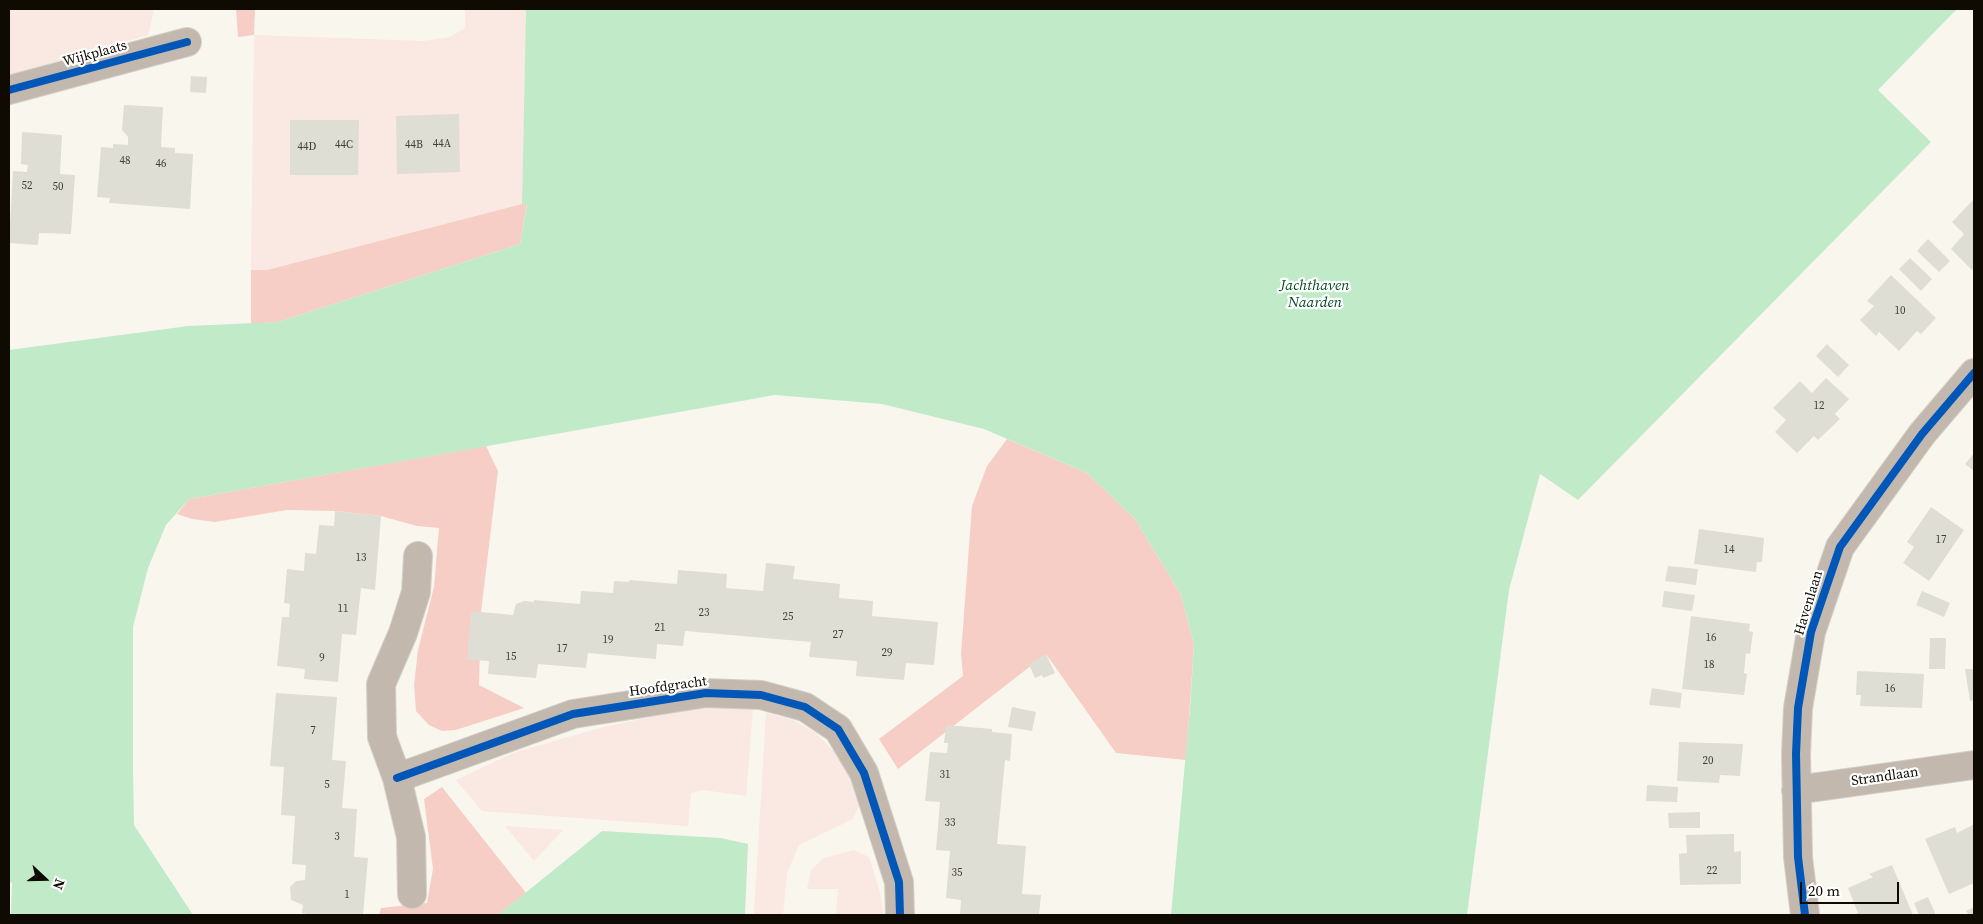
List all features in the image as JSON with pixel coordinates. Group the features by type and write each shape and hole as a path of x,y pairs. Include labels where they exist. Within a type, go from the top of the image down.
{"street":[{"name":"Wijkplaats","path":"9,90 187,42"},
{"name":"Havenlaan","path":"1805,915 1798,857 1796,790 1798,708 1811,632 1840,547 1922,434 1974,373"},
{"path":"412,894 411,837 397,778 382,737 381,684 403,633 416,592 418,556"},
{"name":"Hoofdgracht","path":"397,778 573,714 706,693 761,695 805,707 838,729 864,773 899,882 900,915"},
{"name":"Strandlaan","path":"1796,790 1974,765"}],"shaded area":[{"path":"9,9 154,10 148,35 9,75"},
{"path":"236,9 255,9 254,35 238,37"},
{"path":"465,9 526,9 522,204 267,270 251,270 254,35 423,41 450,37 465,28"},
{"path":"527,204 520,244 278,322 251,324 251,270 267,270"},
{"path":"1007,439 1087,473 1135,519 1181,595 1194,645 1186,760 1116,753 1046,654 898,769 879,739 963,676 961,654 972,506 987,466"},
{"path":"486,446 498,471 481,612 479,685 524,708 456,730 442,731 429,725 416,711 414,685 418,650 434,587 439,528 417,526 381,516 335,511 287,510 215,522 192,519 177,514 189,499"},
{"path":"699,706 753,708 746,796 703,790 691,793 688,826 482,811 456,780 513,753 596,729"},
{"path":"766,713 793,720 816,733 841,759 853,777 859,805 853,819 799,845 787,873 783,915 754,915"},
{"path":"442,787 526,893 498,915 379,915 381,908 427,903 433,869 424,799"},
{"path":"505,826 563,830 534,861"},
{"path":"854,850 869,857 880,893 884,915 836,915 838,889 807,889 811,870 824,858"}],"water":[{"name":"Jachthaven Naarden","path":"526,9 1957,9 1878,90 1931,142 1578,500 1540,474 1509,590 1467,915 1171,915 1194,645 1181,595 1135,519 1087,473 984,429 882,404 775,395 189,499 166,525 148,568 133,627 133,769 134,825 193,915 11,915 12,883 9,881 9,350 188,326 278,322 520,244 527,205 522,204"},
{"path":"602,831 721,838 748,844 745,915 498,915"}],"building":[{"path":"191,76 207,77 206,93 190,92"},
{"path":"124,105 163,107 161,147 175,148 175,153 193,154 190,209 109,203 110,198 97,197 101,147 113,148 113,144 128,145 128,137 122,130"},
{"path":"459,114 460,172 397,174 396,116"},
{"path":"290,120 359,120 358,175 290,175"},
{"path":"22,132 62,135 60,174 75,175 71,234 39,233 38,245 9,243 13,171 27,172 28,165 21,164"},
{"path":"1974,199 1974,268 1972,270 1951,249 1964,234 1952,222"},
{"path":"1928,239 1950,261 1939,272 1917,251"},
{"path":"1910,258 1932,279 1921,291 1899,269"},
{"path":"1891,275 1936,318 1921,334 1917,331 1899,351 1879,332 1876,336 1860,320 1874,306 1867,301"},
{"path":"1827,344 1849,365 1838,377 1816,356"},
{"path":"1826,378 1849,399 1835,414 1840,419 1818,440 1814,436 1797,453 1775,432 1786,420 1773,408 1800,381 1812,393"},
{"path":"1974,453 1974,471 1965,464"},
{"path":"1931,507 1964,530 1929,581 1903,563 1914,547 1907,542"},
{"path":"335,511 381,516 375,590 361,588 356,635 342,634 338,682 304,679 305,669 277,666 282,617 289,617 290,604 284,603 287,569 304,571 305,553 316,554 319,525 334,526"},
{"path":"1699,529 1764,538 1762,562 1757,562 1756,572 1694,564"},
{"path":"766,563 795,566 793,579 840,584 839,598 873,601 872,616 938,622 934,665 906,663 904,680 856,676 857,661 809,657 811,642 685,631 683,646 657,644 656,659 588,653 586,668 538,664 536,678 488,674 489,661 467,660 471,611 513,615 516,604 524,601 534,602 534,600 580,604 581,591 613,593 614,581 629,582 630,580 677,584 678,570 727,574 726,588 763,591"},
{"path":"1668,566 1698,569 1696,585 1665,581"},
{"path":"1664,591 1695,595 1692,611 1662,607"},
{"path":"1922,591 1950,603 1944,617 1916,605"},
{"path":"1691,616 1750,624 1749,631 1753,632 1750,654 1746,653 1744,673 1747,674 1744,695 1682,689"},
{"path":"1930,638 1946,638 1945,669 1929,669"},
{"path":"1046,654 1055,673 1043,678 1042,675 1035,678 1029,664"},
{"path":"1965,669 1974,669 1974,700 1970,701"},
{"path":"1857,671 1924,674 1922,708 1860,706 1861,695 1856,695"},
{"path":"1652,688 1682,693 1680,708 1649,705"},
{"path":"276,693 337,697 332,760 346,761 342,808 357,809 354,857 368,858 363,915 313,915 302,913 303,905 291,900 290,887 296,881 305,880 306,865 292,864 295,816 281,815 284,767 270,766"},
{"path":"1012,707 1036,712 1032,731 1008,727"},
{"path":"946,725 992,729 992,732 1012,734 1010,761 1005,760 997,844 1026,846 1022,894 1041,895 1039,915 960,915 961,900 946,898 950,851 936,850 940,802 925,801 930,752 947,753 948,743 944,743"},
{"path":"1679,742 1743,744 1740,776 1720,775 1719,783 1677,781"},
{"path":"1647,785 1678,787 1677,802 1646,801"},
{"path":"1700,812 1700,828 1669,828 1668,813"},
{"path":"1973,825 1974,883 1949,894 1925,839 1955,827 1957,833"},
{"path":"1734,834 1734,852 1741,851 1741,884 1680,885 1679,854 1687,853 1686,835"},
{"path":"1892,865 1913,915 1852,915 1858,913 1848,888 1873,877 1869,874"},
{"path":"1928,897 1936,915 1919,915 1914,903"},
{"path":"1974,907 1974,915 1969,915 1966,911"}],"cycle path":[{"path":"9,90 187,42"},
{"path":"1805,915 1798,857 1796,754 1798,708 1811,632 1840,547 1922,434 1974,373"},
{"path":"397,778 573,714 706,693 761,695 805,707 838,729 864,773 899,882 900,915"}]}
